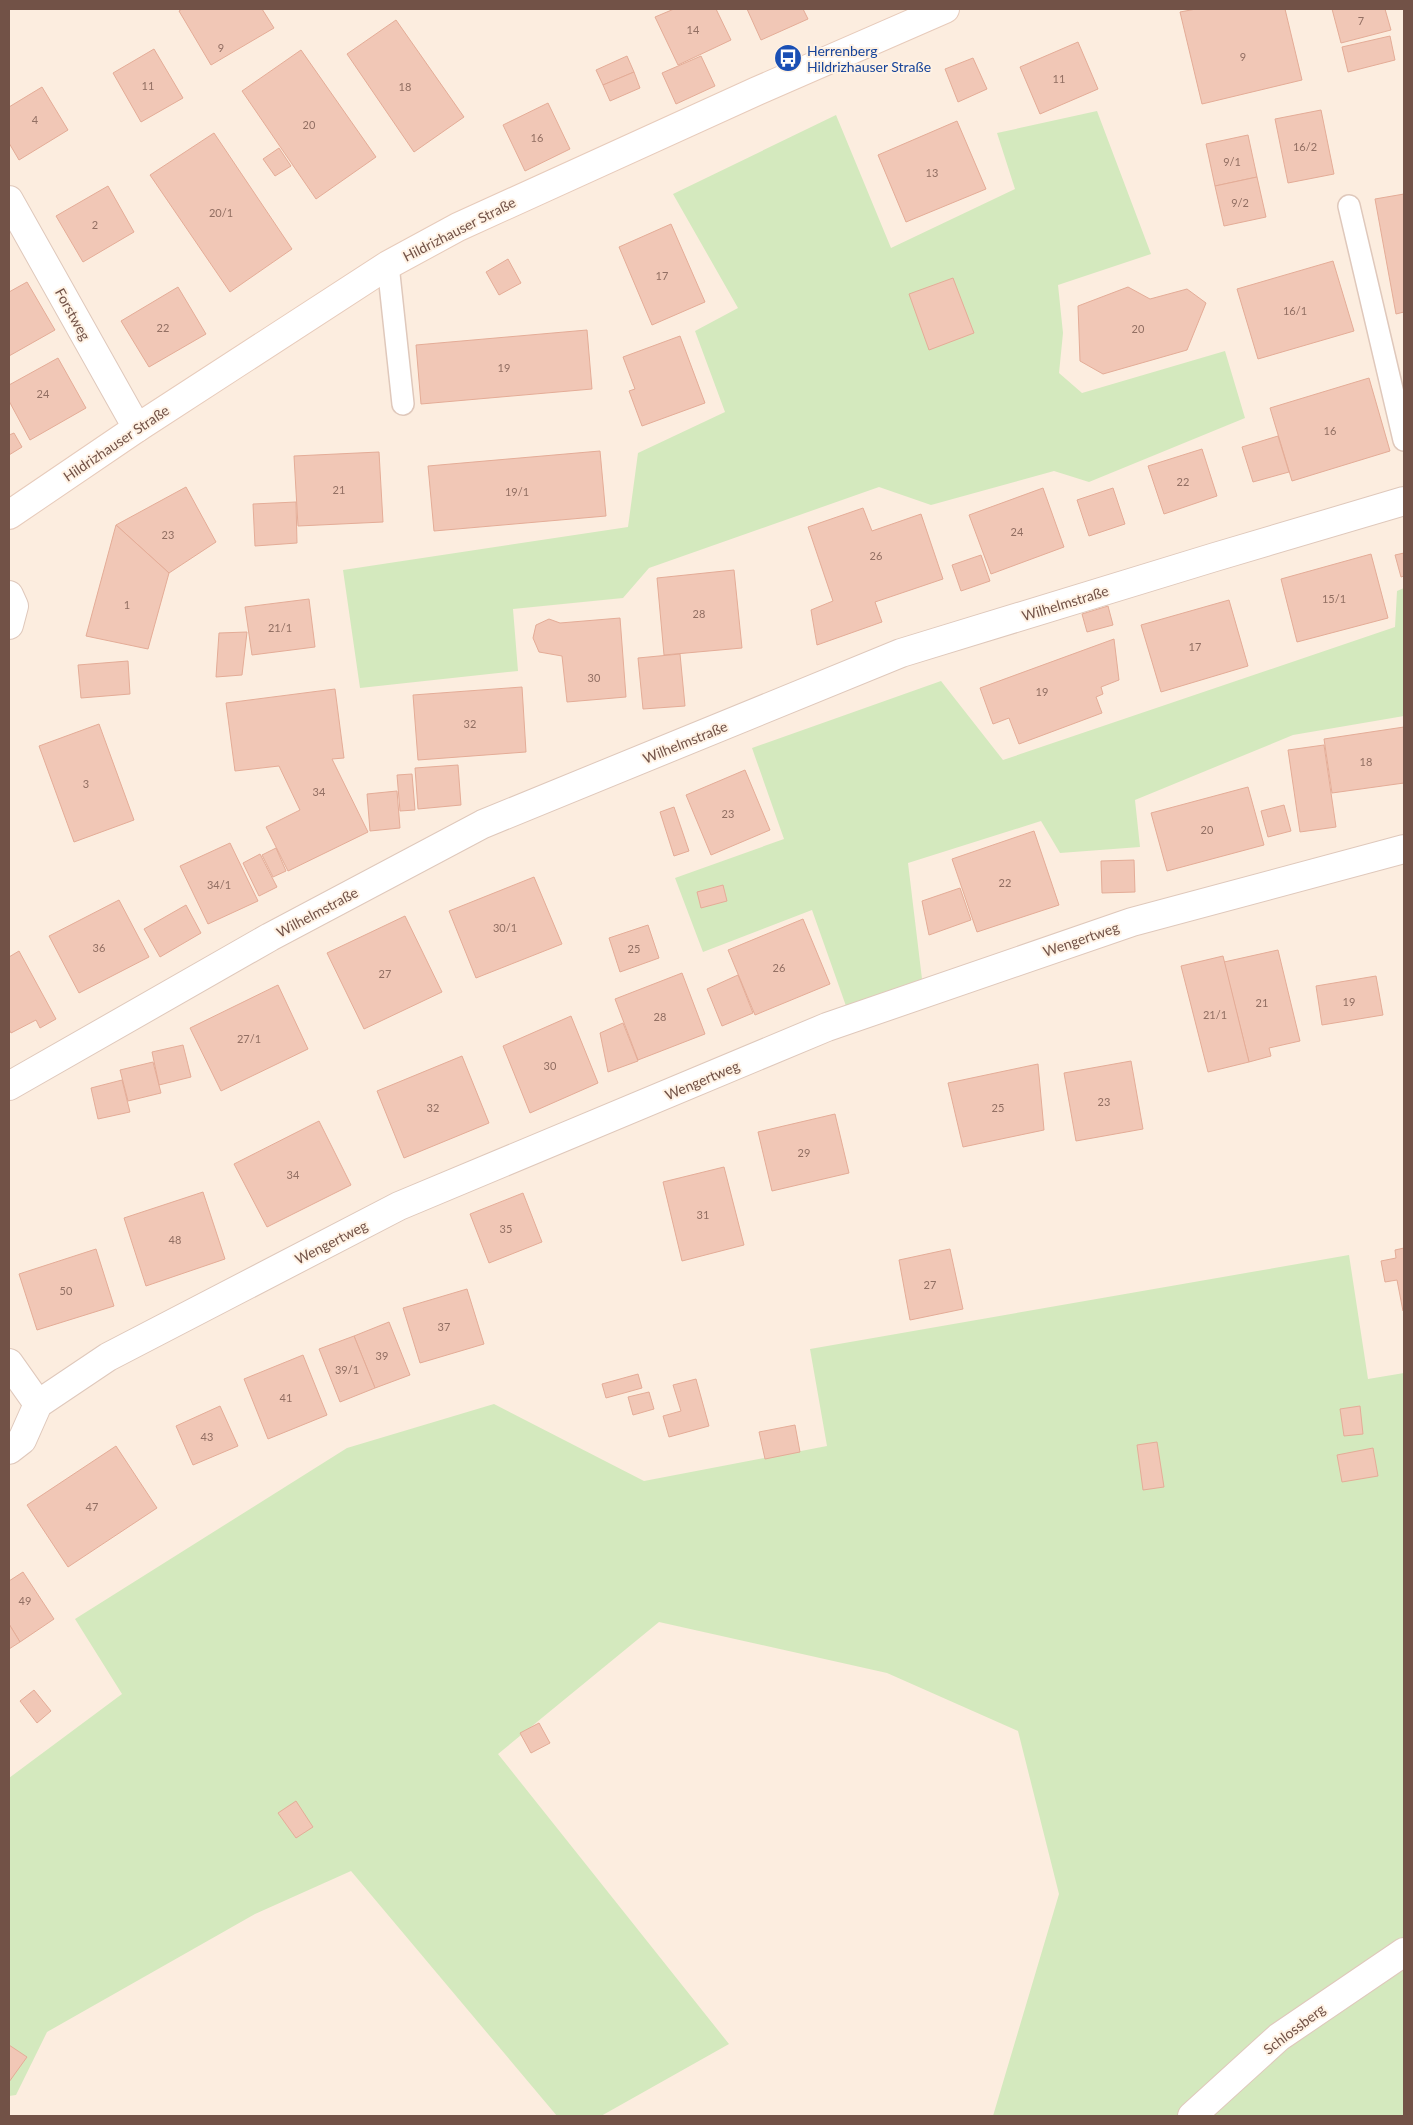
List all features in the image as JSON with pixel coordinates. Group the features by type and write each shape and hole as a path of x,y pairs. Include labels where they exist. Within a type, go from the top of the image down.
{"street":[{"name":"Hildrizhauser Straße","path":"9,515 137,428 388,265 458,226 757,91 946,9"},
{"name":"Forstweg","path":"9,200 137,428"},
{"name":"Wilhelmstraße","path":"9,1086 270,937 483,824 902,653 1404,501"},
{"path":"9,595 14,606 9,625"},
{"name":"Wengertweg","path":"38,1404 108,1357 399,1206 827,1027 1132,922 1404,850"},
{"path":"9,1363 38,1404 22,1440 9,1450"},
{"name":"Schlossberg","path":"1192,2116 1279,2037 1404,1952"}],"lane":[{"path":"1348,206 1404,440"},
{"path":"388,265 403,404"}],"green space":[{"path":"1097,111 1151,254 1058,285 1063,333 1059,373 1082,393 1225,351 1245,418 1089,482 1054,471 931,505 879,487 649,568 623,598 513,609 518,671 360,688 343,570 628,527 638,453 725,412 695,331 738,308 673,194 836,115 891,248 1015,189 997,133"},
{"path":"1404,588 1404,716 1293,735 1135,800 1140,847 1060,853 1041,821 908,863 922,979 846,1006 812,910 703,952 675,878 784,839 752,748 941,681 1003,760 1395,627 1397,591"},
{"path":"1349,1255 1368,1379 1404,1373 1404,2116 993,2116 1059,1894 1018,1731 887,1673 659,1622 498,1754 729,2044 601,2116 557,2116 351,1871 255,1914 47,2032 16,2095 9,2096 9,1778 122,1694 75,1619 347,1448 494,1404 644,1481 827,1446 810,1349"}],"building":[{"path":"182,9 262,9 274,28 211,65 179,11"},
{"path":"674,9 716,9 731,40 678,65 655,17"},
{"path":"747,9 803,9 808,19 761,40"},
{"path":"1196,9 1285,9 1302,80 1202,104 1180,12"},
{"path":"1332,9 1385,9 1391,30 1341,43"},
{"path":"396,20 464,117 414,152 347,54"},
{"path":"1390,36 1395,60 1348,72 1342,47"},
{"path":"1078,42 1098,89 1040,114 1020,67"},
{"path":"154,49 183,98 141,122 113,73"},
{"path":"301,50 376,157 316,199 242,91"},
{"path":"627,56 634,72 603,85 596,70"},
{"path":"701,56 715,86 676,104 662,73"},
{"path":"973,58 987,89 958,102 945,69"},
{"path":"634,72 640,88 610,101 603,85"},
{"path":"42,87 68,130 19,160 9,143 9,107"},
{"path":"548,103 570,149 525,171 503,125"},
{"path":"1321,110 1334,174 1288,183 1275,119"},
{"path":"957,121 986,189 906,222 878,155"},
{"path":"214,133 292,249 230,292 150,175"},
{"path":"1248,135 1257,177 1215,186 1206,144"},
{"path":"279,148 291,166 275,176 263,159"},
{"path":"1257,177 1266,217 1224,226 1215,186"},
{"path":"108,186 134,232 83,262 56,216"},
{"path":"1404,194 1404,312 1396,314 1375,199"},
{"path":"671,224 705,302 652,325 619,247"},
{"path":"508,259 521,283 499,295 486,272"},
{"path":"1333,261 1354,331 1258,359 1237,289"},
{"path":"953,278 974,333 929,350 909,294"},
{"path":"27,282 55,330 9,356 9,292"},
{"path":"178,287 206,334 149,367 121,321"},
{"path":"1128,287 1150,299 1187,289 1206,303 1187,350 1103,374 1080,361 1078,306"},
{"path":"587,330 592,389 421,404 416,345"},
{"path":"680,336 705,403 642,426 629,391 635,389 623,357"},
{"path":"58,358 86,408 30,440 9,401 9,385"},
{"path":"1369,378 1390,451 1292,481 1270,408"},
{"path":"14,433 22,447 9,455 9,435"},
{"path":"1278,436 1289,472 1253,482 1242,447"},
{"path":"1202,449 1217,496 1164,514 1148,466"},
{"path":"600,451 606,516 434,531 428,466"},
{"path":"379,452 383,522 298,526 294,456"},
{"path":"186,487 216,542 169,573 116,525"},
{"path":"1043,488 1064,547 991,574 969,515"},
{"path":"1113,488 1125,524 1089,536 1077,500"},
{"path":"296,502 297,543 255,546 253,504"},
{"path":"863,508 872,531 921,514 943,579 875,602 882,622 817,645 811,610 833,601 808,527"},
{"path":"116,525 169,573 148,649 86,636"},
{"path":"1404,553 1404,576 1401,577 1395,555"},
{"path":"1371,554 1388,618 1297,642 1281,579"},
{"path":"981,555 990,581 961,591 952,565"},
{"path":"734,570 742,648 664,655 657,578"},
{"path":"309,599 315,647 252,655 245,607"},
{"path":"1229,600 1248,666 1161,692 1141,625"},
{"path":"1108,606 1113,625 1087,632 1082,614"},
{"path":"620,618 626,697 567,702 562,656 539,652 533,638 536,625 549,619 560,623"},
{"path":"247,632 242,675 216,677 219,633"},
{"path":"1114,639 1119,680 1101,687 1103,694 1096,697 1102,713 1019,744 1009,718 993,724 980,688"},
{"path":"680,654 685,706 643,709 638,658"},
{"path":"128,661 130,694 81,698 78,665"},
{"path":"522,687 526,752 418,760 413,695"},
{"path":"335,689 344,758 332,759 368,832 288,871 266,827 300,810 279,766 235,771 226,703"},
{"path":"99,724 134,820 74,842 39,746"},
{"path":"1404,727 1404,783 1332,793 1324,739"},
{"path":"1324,745 1336,827 1300,832 1288,750"},
{"path":"458,765 461,805 418,809 415,768"},
{"path":"745,770 770,830 711,855 686,795"},
{"path":"412,774 415,810 400,811 397,775"},
{"path":"1248,787 1264,845 1167,871 1151,813"},
{"path":"397,791 400,828 370,831 367,794"},
{"path":"1284,805 1291,831 1268,837 1261,811"},
{"path":"674,807 689,851 674,856 660,812"},
{"path":"1034,831 1059,905 977,932 952,859"},
{"path":"230,843 258,901 208,924 180,866"},
{"path":"276,848 286,871 273,877 262,855"},
{"path":"260,854 277,887 259,896 243,863"},
{"path":"1134,860 1135,892 1102,893 1101,861"},
{"path":"534,877 562,944 476,978 449,911"},
{"path":"723,885 727,901 701,908 697,892"},
{"path":"960,888 971,920 929,935 922,901"},
{"path":"119,900 149,957 79,993 49,936"},
{"path":"186,905 201,933 160,957 144,929"},
{"path":"405,916 442,992 364,1029 327,953"},
{"path":"803,919 830,984 755,1015 728,950"},
{"path":"648,925 659,958 620,972 609,938"},
{"path":"1278,950 1300,1041 1269,1048 1271,1056 1249,1062 1224,962"},
{"path":"19,951 56,1019 40,1028 36,1020 11,1033 9,1029 9,957"},
{"path":"1223,956 1249,1062 1208,1072 1181,966"},
{"path":"682,973 705,1034 638,1060 615,999"},
{"path":"738,975 753,1013 722,1026 707,989"},
{"path":"1376,976 1383,1015 1322,1025 1316,986"},
{"path":"278,985 308,1049 221,1091 190,1028"},
{"path":"571,1016 598,1083 530,1113 503,1046"},
{"path":"623,1023 638,1061 608,1072 600,1033"},
{"path":"183,1045 191,1077 159,1085 152,1052"},
{"path":"462,1056 489,1123 404,1158 377,1091"},
{"path":"1131,1061 1143,1129 1076,1141 1064,1073"},
{"path":"153,1062 161,1093 128,1101 120,1070"},
{"path":"1038,1064 1044,1130 963,1147 948,1083"},
{"path":"122,1080 130,1112 98,1119 91,1088"},
{"path":"835,1114 849,1173 772,1191 758,1132"},
{"path":"319,1121 351,1185 267,1227 234,1164"},
{"path":"724,1167 744,1245 682,1261 663,1182"},
{"path":"203,1192 225,1259 146,1286 124,1218"},
{"path":"523,1193 542,1242 489,1263 470,1214"},
{"path":"1404,1248 1403,1311 1397,1280 1385,1282 1381,1261 1396,1258 1395,1250"},
{"path":"96,1249 114,1306 37,1330 19,1274"},
{"path":"950,1249 963,1309 910,1320 899,1260"},
{"path":"467,1289 484,1344 420,1363 403,1308"},
{"path":"389,1322 410,1375 375,1388 354,1336"},
{"path":"354,1336 375,1388 340,1402 319,1349"},
{"path":"303,1355 327,1415 268,1439 244,1379"},
{"path":"638,1374 642,1388 606,1398 602,1384"},
{"path":"696,1379 709,1426 669,1437 663,1416 681,1411 673,1385"},
{"path":"649,1392 654,1409 633,1415 628,1397"},
{"path":"220,1406 238,1446 193,1465 176,1426"},
{"path":"1360,1406 1363,1434 1344,1436 1340,1409"},
{"path":"795,1425 800,1452 765,1459 759,1432"},
{"path":"1157,1442 1164,1487 1143,1490 1137,1445"},
{"path":"116,1446 157,1508 68,1567 27,1505"},
{"path":"1373,1448 1378,1476 1342,1482 1337,1455"},
{"path":"23,1572 54,1619 20,1642 9,1624 9,1581"},
{"path":"9,1624 20,1642 9,1649"},
{"path":"34,1690 51,1711 37,1723 20,1701"},
{"path":"539,1723 550,1743 531,1753 520,1733"},
{"path":"296,1801 313,1827 296,1838 278,1813"},
{"path":"9,2045 27,2057 9,2082"}],"place":[{"name":"Herrenberg Hildrizhauser Straße","path":"788,58"}]}
